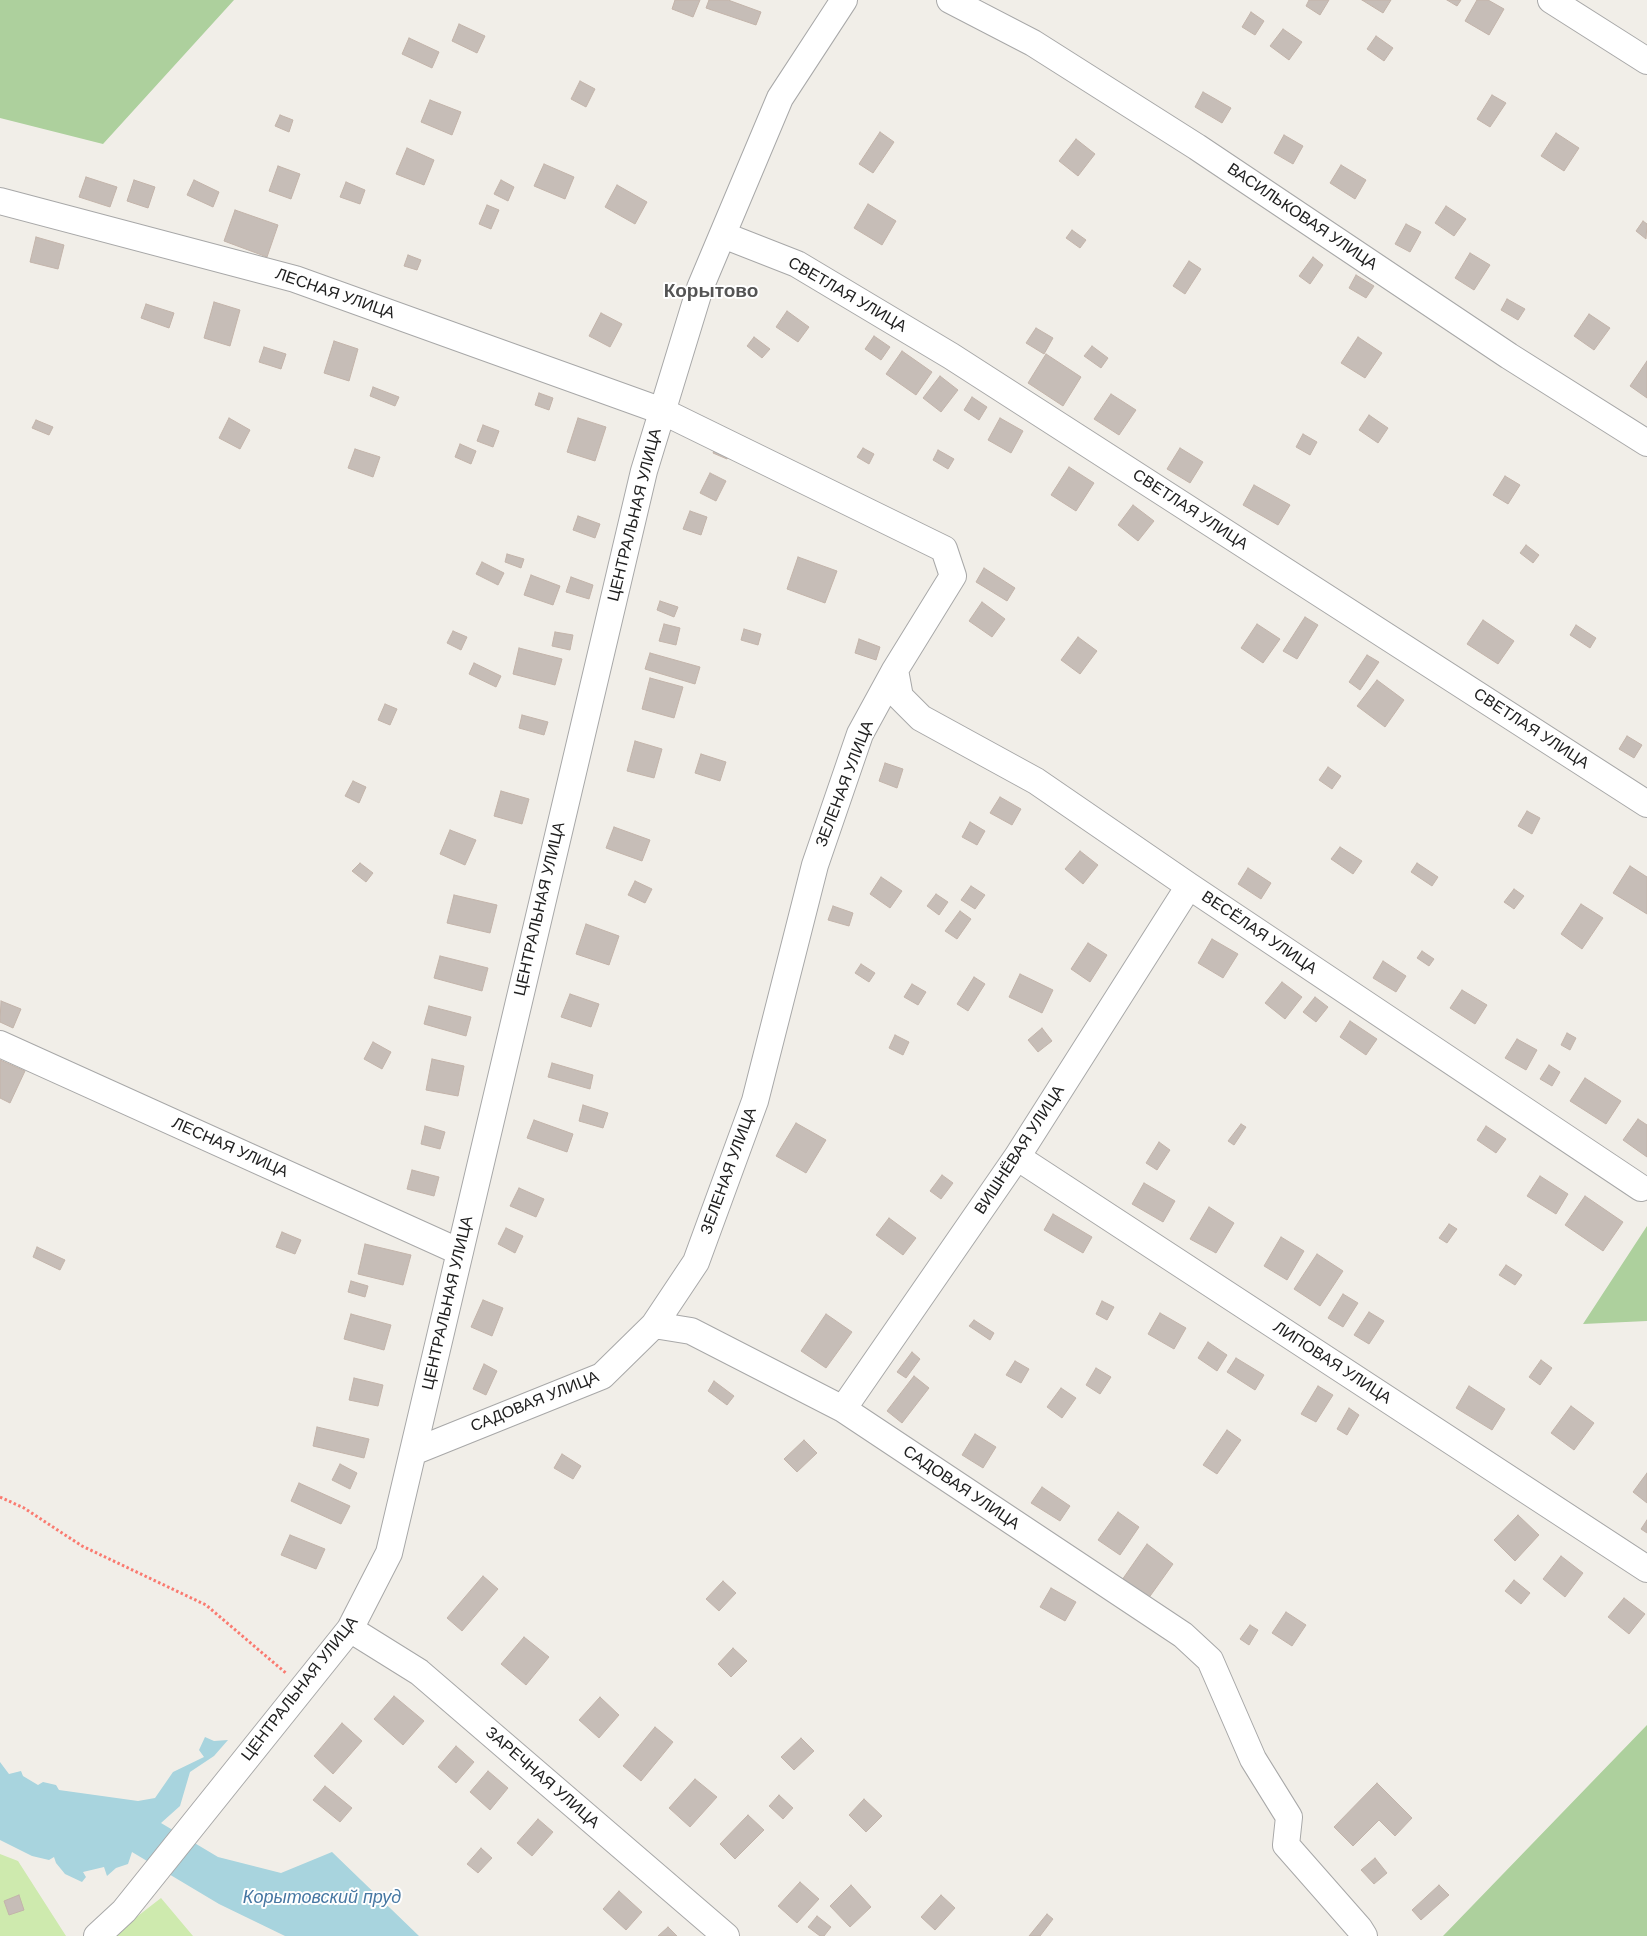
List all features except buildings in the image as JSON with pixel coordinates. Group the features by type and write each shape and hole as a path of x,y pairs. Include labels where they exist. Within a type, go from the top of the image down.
{"street":[{"name":"ЦЕНТРАЛЬНАЯ УЛИЦА","path":"97,1936 124,1911 350,1629 389,1553 644,471 700,288 780,98 844,0"},
{"name":"ВАСИЛЬКОВАЯ УЛИЦА","path":"950,0 1033,43 1189,142 1509,356 1647,443"},
{"path":"1551,0 1647,61"},
{"name":"ЛЕСНАЯ УЛИЦА","path":"0,201 295,278 662,411"},
{"name":"СВЕТЛАЯ УЛИЦА","path":"723,235 797,264 951,356 1647,804"},
{"name":"ЗЕЛЕНАЯ УЛИЦА","path":"654,1325 696,1262 745,1128 757,1092 815,865 860,734 895,670 953,576 944,549 662,411"},
{"name":"ВЕСЁЛАЯ УЛИЦА","path":"895,670 900,697 921,718 1036,781 1189,886 1641,1188"},
{"name":"ВИШНЁВАЯ УЛИЦА","path":"843,1409 1017,1158 1189,886"},
{"name":"ЛЕСНАЯ УЛИЦА","path":"0,1044 460,1252"},
{"name":"ЛИПОВАЯ УЛИЦА","path":"1017,1158 1647,1569"},
{"name":"САДОВАЯ УЛИЦА","path":"413,1452 602,1376 654,1325 691,1331 843,1409 1183,1635 1210,1660 1253,1759 1289,1817 1286,1845 1364,1936"},
{"name":"ЗАРЕЧНАЯ УЛИЦА","path":"350,1629 419,1672 726,1936"}],"path":[{"path":"0,1496 24,1508 82,1546 206,1605 303,1688"}],"green space":[{"path":"0,0 234,0 103,144 0,118"},
{"path":"1647,1226 1647,1321 1583,1324"},
{"path":"1647,1725 1647,1936 1443,1936"},
{"path":"0,1854 18,1861 66,1936 0,1936"},
{"path":"161,1898 193,1936 112,1936"}],"water":[{"name":"Корытовский пруд","path":"205,1737 214,1741 228,1740 214,1756 190,1772 180,1806 161,1823 218,1857 281,1873 332,1852 419,1936 285,1936 219,1904 132,1852 128,1864 116,1868 107,1876 104,1867 83,1872 86,1877 82,1882 65,1874 56,1863 54,1857 49,1860 32,1856 0,1840 0,1762 9,1774 21,1771 23,1776 38,1785 43,1782 56,1785 59,1790 138,1801 155,1798 173,1772 204,1757 199,1750"}],"district":[{"name":"Корытово","path":"711,292"}]}
